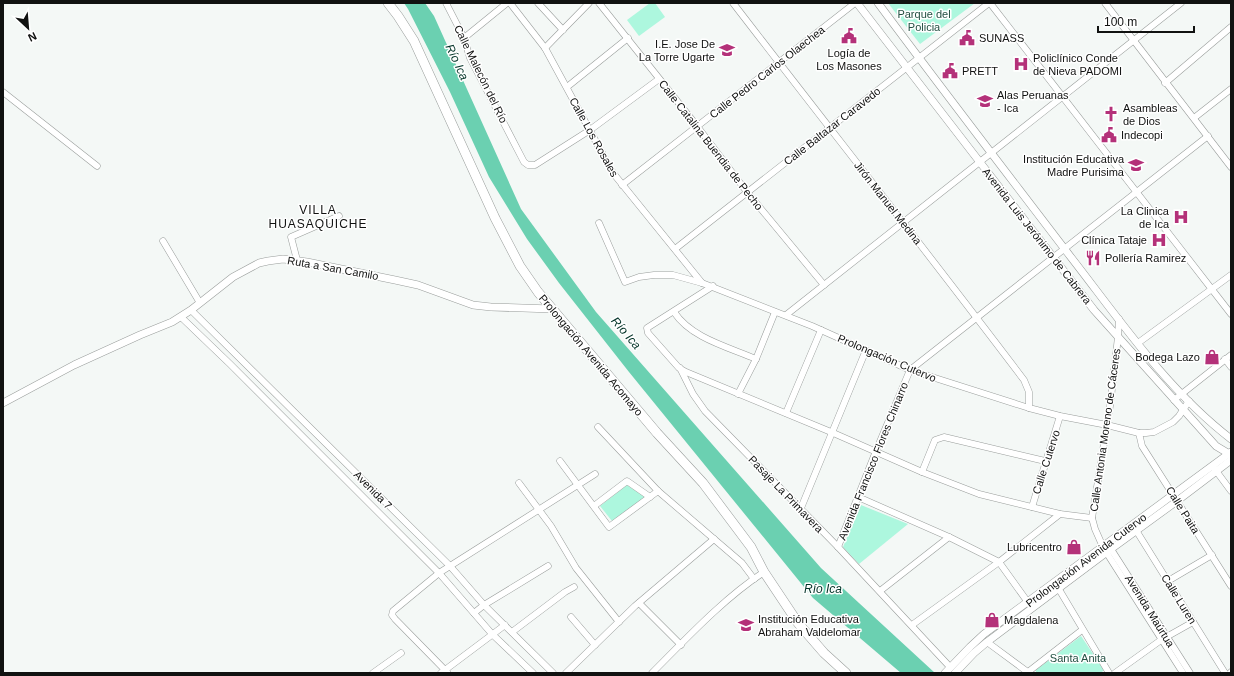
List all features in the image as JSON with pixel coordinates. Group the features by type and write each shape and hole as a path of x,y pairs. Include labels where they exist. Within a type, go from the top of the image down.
{"main road":[{"name":"Prolongación Avenida Acomayo","path":"388,3 417,47 482,191 530,282 657,433 703,483 751,547 764,572 792,614 824,653 846,673"}],"street":[{"name":"Calle Malecón del Río","path":"446,3 464,38 470,58 524,162 528,165 535,165 590,130"},
{"path":"464,38 507,3"},
{"name":"Calle Los Rosales","path":"510,3 545,48 613,173 702,283"},
{"path":"538,3 563,30"},
{"path":"545,48 589,3"},
{"name":"Calle Catalina Buendia de Pecho","path":"599,3 748,192 824,285"},
{"name":"Jirón Manuel Medina","path":"733,3 829,128 904,222 1027,385 1029,392 1029,408"},
{"name":"Calle Pedro Carlos Olaechea","path":"622,185 856,3"},
{"name":"Avenida Luis Jerónimo de Cabrera","path":"856,3 1094,310 1216,446 1230,455"},
{"name":"Avenida Luis Jerónimo de Cabrera","path":"878,3 991,154 1138,343 1182,394 1220,431 1231,439"},
{"path":"989,3 1029,52 1062,97 1231,314"},
{"name":"Calle Baltazar Caravedo","path":"675,249 989,3"},
{"path":"1105,3 1231,166"},
{"path":"786,315 1181,3"},
{"path":"1165,82 1231,27"},
{"path":"567,87 628,38"},
{"path":"590,130 660,79"},
{"path":"1194,118 1231,89"},
{"path":"3,92 97,166"},
{"name":"Avenida Francisco Flores Chinarro","path":"838,547 910,370 1208,136"},
{"path":"297,260 291,237 339,216"},
{"name":"Prolongación Cutervo","path":"599,223 623,281 626,282 639,277 654,274 673,275 713,286 775,312 786,315 910,370 1029,408 1139,433 1154,432 1166,426 1178,416 1189,401"},
{"path":"163,241 200,303"},
{"name":"Ruta a San Camilo","path":"3,403 74,365 134,337 172,322 191,310 226,282 259,263 268,261 283,259 297,260 410,283 473,305 552,309"},
{"path":"1138,343 1231,275"},
{"path":"713,286 648,327 647,330 679,368 694,376 786,413 922,472 979,494 1060,514 1092,518"},
{"name":"Avenida 7","path":"191,310 450,566 484,605 553,673"},
{"path":"674,312 679,319 700,335 756,359"},
{"path":"738,394 756,359 775,312"},
{"path":"181,317 302,435 439,573 492,634 533,673"},
{"name":"Calle Antonia Moreno de Cáceres","path":"1107,548 1100,540 1092,518 1107,425 1119,319"},
{"path":"786,413 820,330"},
{"path":"801,508 866,350"},
{"path":"1174,400 1231,355"},
{"path":"1225,359 1231,367"},
{"name":"Pasaje La Primavera","path":"679,368 693,394 705,411 801,508 880,591 952,671"},
{"name":"Calle Cutervo","path":"1032,507 1060,416"},
{"path":"598,427 658,491 742,563 754,578"},
{"name":"Calle Paita","path":"1139,433 1142,446 1231,586"},
{"path":"922,472 935,440 944,437 1046,461"},
{"path":"1216,446 1217,453 1214,468 1231,491"},
{"name":"Prolongación Avenida Cutervo","path":"952,671 984,634 1057,586 1230,455"},
{"path":"560,461 609,527 658,491"},
{"path":"505,625 445,672 395,620 392,615 393,611 439,573 596,474"},
{"path":"594,506 627,481 650,497"},
{"path":"519,483 551,526 576,568 619,622"},
{"path":"858,497 949,537 999,562 1030,605"},
{"path":"912,625 999,562 1060,514"},
{"name":"Calle Luren","path":"1134,527 1225,673"},
{"path":"880,591 949,537"},
{"path":"566,673 639,603 714,539"},
{"name":"Avenida Maúrtua","path":"1107,548 1164,639 1183,673"},
{"path":"1168,582 1212,555"},
{"path":"474,613 484,605 548,566"},
{"path":"652,673 724,604 754,578 764,572"},
{"path":"1057,586 1109,673"},
{"path":"512,632 565,592 574,587"},
{"path":"639,603 681,645"},
{"name":"Prolongación Avenida Cutervo","path":"952,671 1030,605"},
{"path":"571,617 595,645"},
{"path":"1115,673 1164,639 1193,622"},
{"path":"987,642 1028,672 1082,630"},
{"name":"Avenida Maúrtua","path":"1164,639 1190,673"},
{"path":"372,673 401,653"}],"green space":[{"path":"650,3 655,3 665,17 639,36 627,20"},
{"name":"Parque del Policia","path":"888,3 975,3 920,44"},
{"path":"627,485 645,497 612,521 600,506"},
{"path":"861,505 908,524 859,564 843,547"},
{"name":"Santa Anita","path":"1081,636 1104,670 1101,673 1036,673 1036,670"}],"water":[{"name":"Río Ica","path":"404,3 425,3 434,16 521,209 596,312 821,568 935,673 901,673 813,598 629,372 559,283 527,239 489,177 450,92"}],"place":[{"name":"Logía de Los Masones","path":"849,36"},
{"name":"SUNASS","path":"967,38"},
{"name":"I.E. Jose De La Torre Ugarte","path":"727,50"},
{"name":"Policlínico Conde de Nieva PADOMI","path":"1021,64"},
{"name":"PRETT","path":"950,71"},
{"name":"Alas Peruanas - Ica","path":"985,101"},
{"name":"Asambleas de Dios","path":"1111,114"},
{"name":"Indecopi","path":"1109,135"},
{"name":"Institución Educativa Madre Purisima","path":"1136,165"},
{"name":"La Clinica de Ica","path":"1181,217"},
{"name":"Clínica Tataje","path":"1159,240"},
{"name":"Pollería Ramirez","path":"1093,258"},
{"name":"Bodega Lazo","path":"1212,357"},
{"name":"Lubricentro","path":"1074,547"},
{"name":"Magdalena","path":"992,620"},
{"name":"Institución Educativa Abraham Valdelomar","path":"746,625"}],"district":[{"name":"VILLA HUASAQUICHE","path":"318,217"}]}
